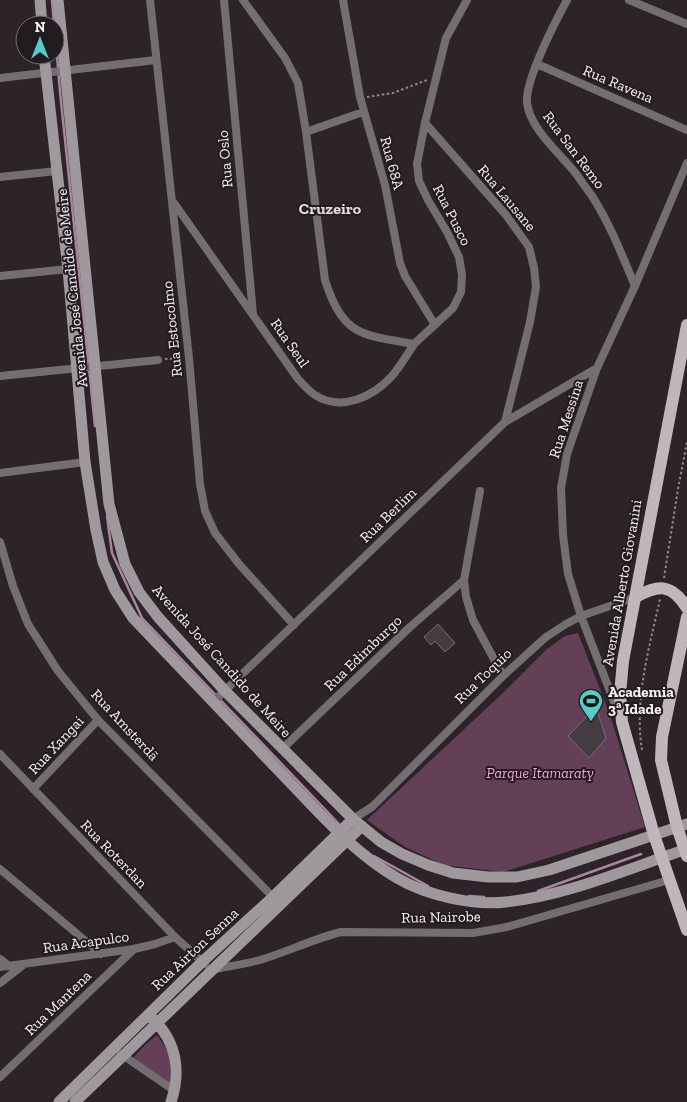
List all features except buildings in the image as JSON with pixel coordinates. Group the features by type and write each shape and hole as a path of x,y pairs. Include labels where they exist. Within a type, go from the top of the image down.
{"main road":[{"name":"Avenida Alberto Giovanini","path":"687,327 623,661 620,694 622,722 654,835 687,930"},
{"path":"636,597 649,590 663,588 673,590 687,608"},
{"path":"686,851 682,826 663,775 661,760 662,737 687,617"}],"street":[{"path":"40,0 41,15"},
{"name":"Avenida José Candido de Meire","path":"58,0 86,367 86,462 96,530 103,562 115,590 133,618 219,696 282,749 381,842 402,854 428,865 453,873 488,877 517,877 549,870 682,826"},
{"name":"Rua Estocolmo","path":"150,0 189,358 200,484 205,511 215,532 239,564 294,625"},
{"name":"Rua Oslo","path":"224,0 253,315"},
{"path":"243,0 292,69 298,83 325,280 332,302 340,316 352,328 370,336 414,344"},
{"name":"Rua 68A","path":"343,0 363,112 385,185 400,264 405,276 435,325"},
{"name":"Rua Pusco","path":"414,344 453,308 460,292 462,275 458,257 447,232 419,182 417,164 446,38 467,0"},
{"name":"Rua San Remo","path":"566,0 528,87 528,103 531,117 546,139 574,172 602,213 635,286"},
{"path":"629,0 687,24"},
{"path":"0,78 156,60"},
{"name":"Rua Ravena","path":"537,64 687,130"},
{"name":"Avenida José Candido de Meire","path":"46,65 68,269 109,504 125,564 139,592 219,696 343,837 398,878 440,896 471,902 504,902 562,892 662,857 686,851"},
{"path":"306,132 363,112"},
{"name":"Rua Lausane","path":"425,123 506,215 529,247 536,288 530,322 505,422"},
{"name":"Rua Messina","path":"622,722 581,616 568,574 563,535 561,488 567,454 597,368 635,286 687,163"},
{"path":"0,177 57,171"},
{"name":"Rua Seul","path":"172,202 298,379 315,395 335,404 359,400 373,392 392,376 414,344"},
{"path":"0,276 68,269"},
{"path":"0,376 158,360"},
{"name":"Rua Berlim","path":"219,696 505,422 597,368"},
{"path":"0,473 86,462"},
{"path":"480,491 464,580 466,597 473,620 503,676"},
{"name":"Rua Amsterdã","path":"0,542 13,586 28,624 58,671 98,720 273,896"},
{"name":"Rua Edimburgo","path":"282,749 410,627 464,580"},
{"name":"Rua Toquio","path":"358,822 503,676 546,637 581,616 636,597"},
{"name":"Rua Xangai","path":"33,789 98,720"},
{"name":"Rua Roterdan","path":"0,754 175,937 212,969"},
{"name":"Rua Airton Senna","path":"75,1102 148,1015 273,896 358,822"},
{"path":"212,969 343,837"},
{"path":"0,869 101,954"},
{"name":"Rua Nairobe","path":"212,969 258,960 341,932 473,933 507,927 669,880"},
{"name":"Rua Acapulco","path":"4,966 134,949 175,937"},
{"name":"Rua Mantena","path":"0,1077 134,949"},
{"path":"0,959 4,966"},
{"path":"0,983 23,965"},
{"name":"Rua Airton Senna","path":"59,1102 118,1052 157,1024 212,969"},
{"path":"148,1015 167,1037 173,1050 177,1066 173,1096"},
{"path":"118,1052 173,1096"}],"path":[{"path":"360,97 375,97 393,93 438,76"},
{"path":"158,360 189,358"},
{"path":"642,752 639,732 641,683 663,588 687,442"}],"green space":[{"name":"Parque Itamaraty","path":"578,633 609,712 645,827 503,872 444,865 405,847 367,820 505,691 547,649 565,636"},
{"path":"157,1035 170,1054 170,1083 133,1058"}],"waterway":[{"path":"52,0 53,15"},
{"path":"58,65 95,426"},
{"path":"107,516 112,553 142,618 339,824"},
{"path":"538,891 641,854"},
{"path":"374,856 428,886"},
{"path":"469,896 484,897"}],"place":[{"name":"Academia 3ª Idade","path":"591,722"}],"district":[{"name":"Cruzeiro","path":"330,208"}]}
